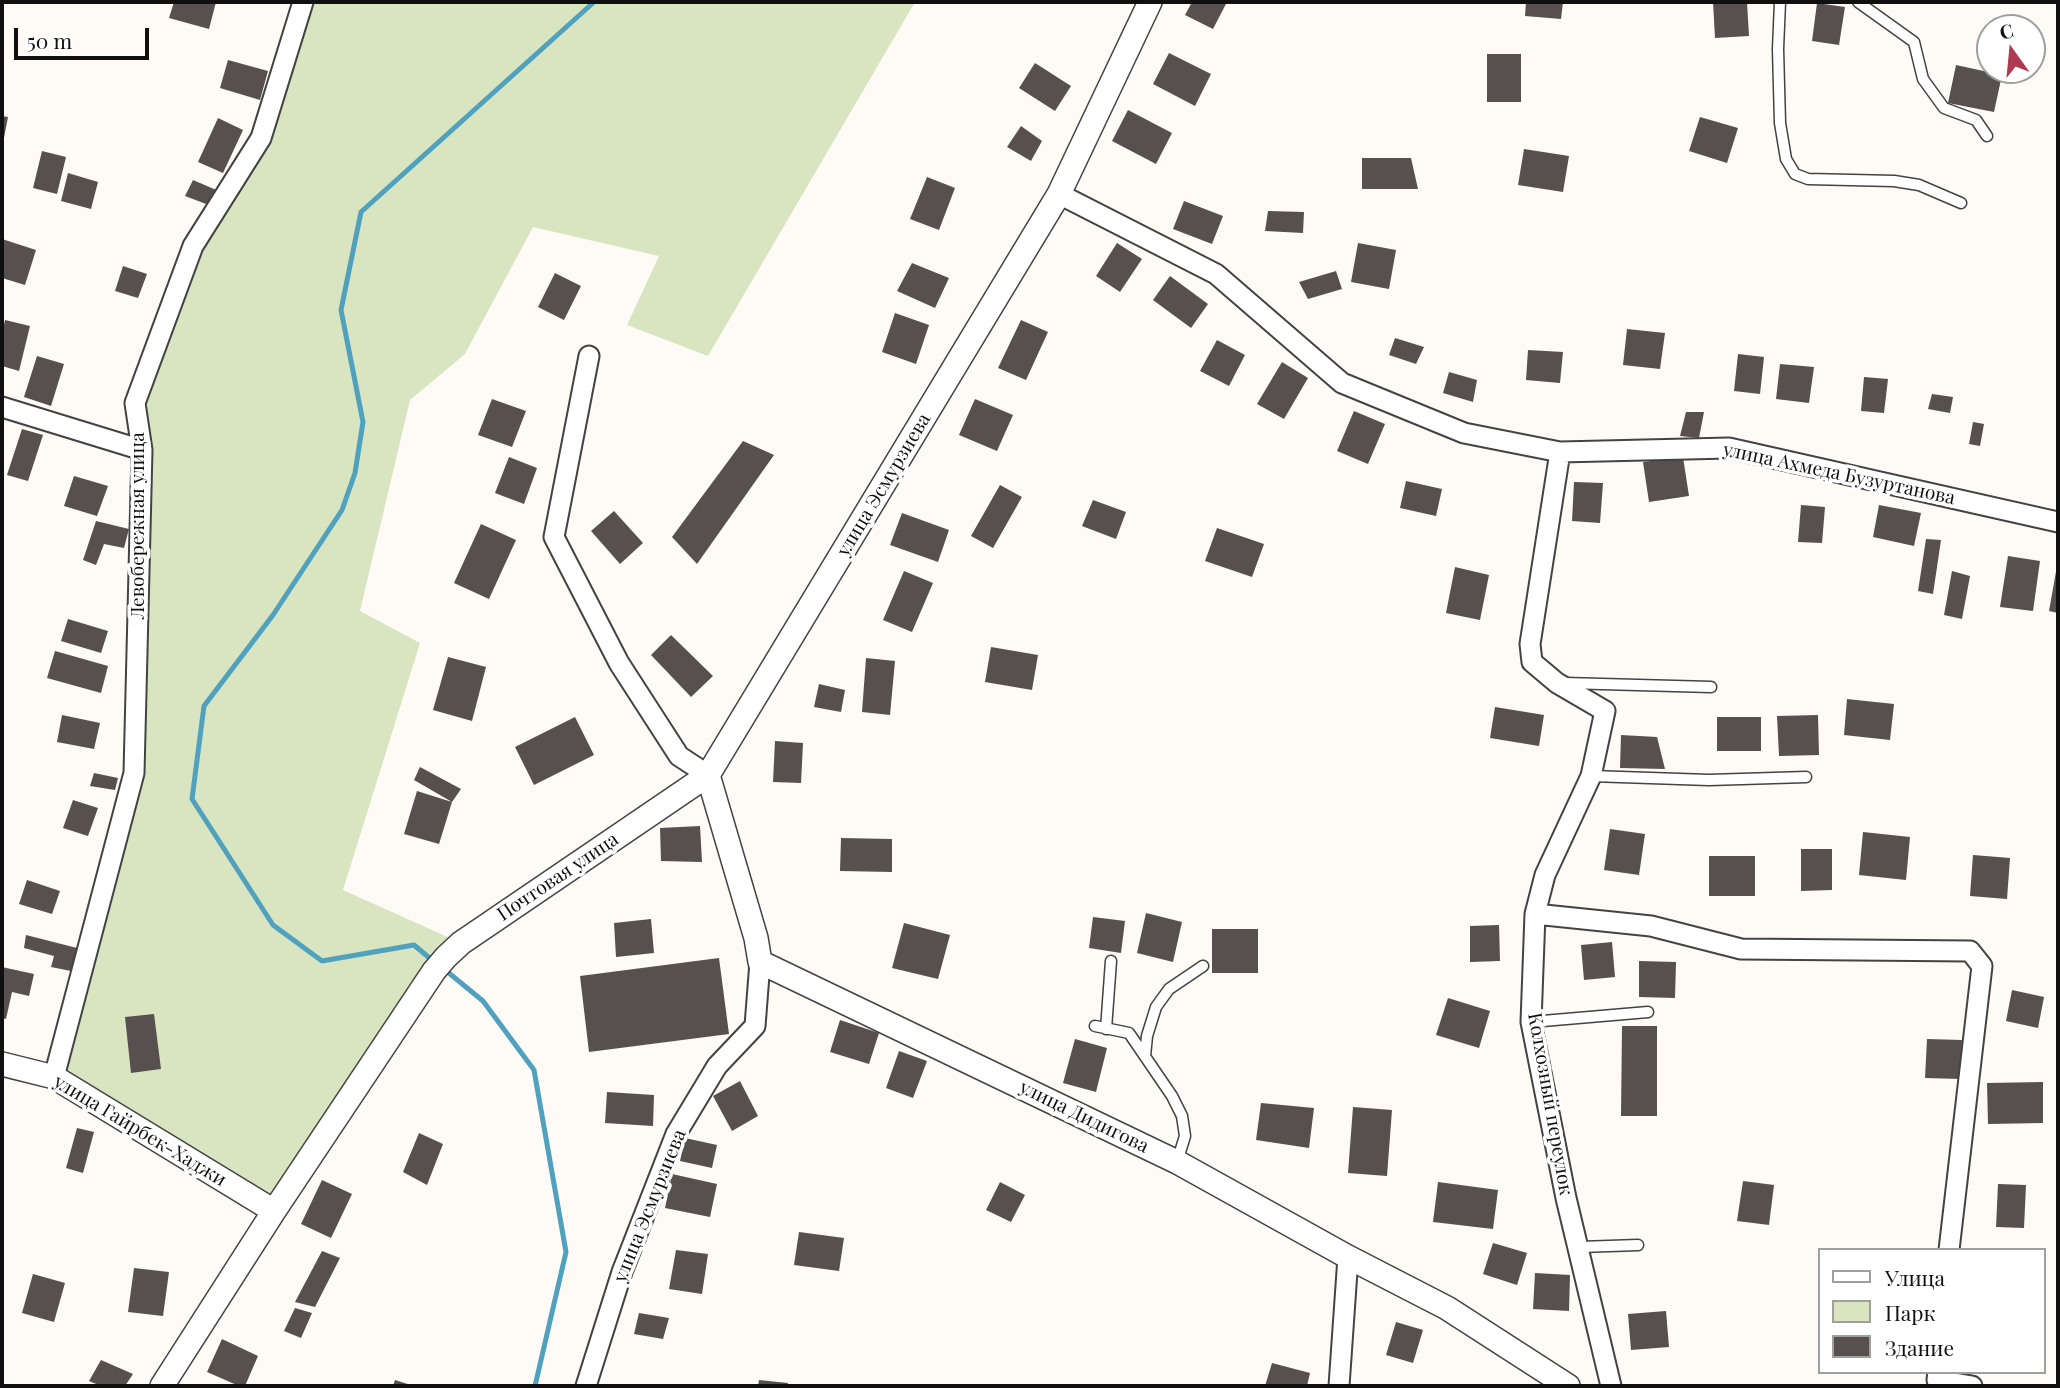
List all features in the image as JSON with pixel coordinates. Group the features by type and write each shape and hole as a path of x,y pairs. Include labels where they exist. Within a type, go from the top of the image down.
{"street":[{"name":"Левобережная улица","path":"54,1077 134,773 142,450 135,402 193,246 261,138 303,2"},
{"name":"улица Эсмурзиева","path":"708,775 1059,194 1150,2"},
{"name":"улица Ахмеда Бузуртанова","path":"1059,194 1216,274 1342,383 1464,433 1560,452 1729,448 2058,522"},
{"path":"589,356 554,537 619,663 679,757 708,775 756,938 760,962"},
{"path":"2,407 142,450"},
{"name":"Колхозный переулок","path":"1560,452 1530,644 1532,662 1557,683 1605,710 1591,776 1545,875 1535,915 1531,1022 1566,1198 1580,1247 1611,1386"},
{"name":"Почтовая улица","path":"162,1386 274,1211 446,957 461,943 708,775"},
{"path":"1535,915 1651,926 1741,949 1970,951 1982,967 1949,1248"},
{"name":"улица Эсмурзиева","path":"586,1386 622,1272 676,1134 717,1066 755,1026 760,962"},
{"name":"улица Дидигова","path":"760,962 1177,1162 1348,1257 1447,1308 1568,1386"},
{"name":"улица Гайрбек-Хаджи","path":"2,1064 54,1077 274,1211"},
{"path":"1339,1386 1348,1257"},
{"path":"1938,1374 1937,1380 1972,1386"}],"lane":[{"path":"1780,2 1780,122 1786,159 1795,174 1808,179 1906,183 1961,204"},
{"path":"1858,2 1914,42 1923,79 1944,108 1976,120 1987,136"},
{"path":"1557,683 1711,687"},
{"path":"1591,776 1709,780 1806,777"},
{"path":"1106,1029 1111,961"},
{"path":"1145,1056 1147,1036 1156,1007 1169,989 1203,966"},
{"path":"1531,1022 1648,1012"},
{"path":"1095,1026 1129,1033 1172,1097 1182,1116 1185,1136 1177,1162"},
{"path":"1580,1247 1637,1245"}],"green space":[{"path":"303,2 915,2 708,356 627,325 659,256 533,227 465,354 410,400 360,611 420,643 343,890 461,943 274,1211 54,1077 134,773 135,403 193,246 261,138"}],"building":[{"path":"174,2 216,2 209,29 169,18"},
{"path":"1192,2 1227,2 1213,29 1185,15"},
{"path":"1526,2 1563,2 1561,19 1525,16"},
{"path":"1713,2 1747,2 1749,36 1715,38"},
{"path":"1817,3 1845,7 1839,45 1812,41"},
{"path":"1169,53 1211,74 1195,106 1153,84"},
{"path":"1487,54 1521,54 1521,102 1487,102"},
{"path":"228,60 268,71 260,100 220,88"},
{"path":"1035,63 1071,86 1055,111 1019,88"},
{"path":"1956,65 1976,69 1976,84 2000,84 1994,112 1948,103"},
{"path":"1128,110 1172,133 1156,164 1112,141"},
{"path":"2,116 8,117 3,143 2,143"},
{"path":"1700,117 1738,128 1727,163 1689,151"},
{"path":"218,118 243,130 223,173 198,162"},
{"path":"1021,126 1042,141 1031,161 1007,147"},
{"path":"1524,149 1569,156 1563,192 1518,185"},
{"path":"42,151 66,157 57,194 33,188"},
{"path":"1362,158 1411,158 1418,189 1362,189"},
{"path":"68,173 98,182 91,209 61,201"},
{"path":"927,177 955,188 939,230 910,219"},
{"path":"193,180 221,192 214,207 185,196"},
{"path":"1184,201 1223,216 1212,244 1173,229"},
{"path":"1268,211 1304,212 1303,233 1265,231"},
{"path":"2,239 36,250 25,285 2,278"},
{"path":"1117,243 1142,259 1120,292 1096,276"},
{"path":"1358,243 1396,250 1389,289 1351,282"},
{"path":"912,263 949,278 935,308 897,291"},
{"path":"123,266 147,274 138,298 115,291"},
{"path":"1336,271 1342,289 1308,299 1299,282"},
{"path":"555,273 581,286 564,320 538,307"},
{"path":"1170,276 1208,304 1191,328 1153,300"},
{"path":"895,313 929,325 916,364 882,352"},
{"path":"5,320 30,326 19,371 2,366"},
{"path":"1021,320 1048,332 1026,380 998,368"},
{"path":"1627,329 1665,333 1660,369 1623,365"},
{"path":"1395,338 1424,347 1416,364 1389,355"},
{"path":"1217,340 1245,355 1229,386 1200,371"},
{"path":"1528,350 1563,352 1560,383 1526,380"},
{"path":"1738,354 1764,357 1760,394 1734,391"},
{"path":"37,356 64,364 51,406 24,397"},
{"path":"1282,362 1308,378 1284,419 1257,404"},
{"path":"1780,364 1814,367 1809,403 1776,399"},
{"path":"1449,372 1477,380 1473,402 1443,393"},
{"path":"1864,377 1888,379 1884,413 1861,411"},
{"path":"1932,394 1953,397 1950,413 1928,409"},
{"path":"492,399 526,411 512,447 478,435"},
{"path":"975,399 1013,415 997,451 959,435"},
{"path":"1354,411 1385,424 1368,464 1337,451"},
{"path":"1686,412 1704,412 1699,438 1680,436"},
{"path":"1973,422 1984,424 1980,446 1969,444"},
{"path":"22,429 43,435 28,481 7,475"},
{"path":"743,441 774,455 697,564 672,537"},
{"path":"509,457 537,468 524,504 495,493"},
{"path":"1683,457 1689,496 1649,502 1643,462"},
{"path":"74,476 108,486 97,516 64,506"},
{"path":"1406,481 1442,489 1436,516 1400,508"},
{"path":"1574,482 1603,483 1600,523 1572,521"},
{"path":"1000,485 1022,497 993,548 971,536"},
{"path":"1093,500 1126,512 1116,539 1082,526"},
{"path":"1801,505 1825,507 1822,543 1798,542"},
{"path":"1879,505 1921,513 1914,546 1873,537"},
{"path":"614,511 643,543 620,564 591,531"},
{"path":"902,513 949,530 938,562 890,545"},
{"path":"96,521 129,529 124,548 104,544 96,565 83,560"},
{"path":"481,524 516,540 489,599 454,583"},
{"path":"1217,528 1264,544 1252,577 1205,561"},
{"path":"1926,539 1941,540 1933,594 1918,591"},
{"path":"2008,556 2040,561 2033,611 2000,607"},
{"path":"2058,566 2058,613 2049,611"},
{"path":"1455,567 1489,575 1480,620 1446,613"},
{"path":"904,571 933,583 912,632 883,620"},
{"path":"1952,571 1970,576 1962,619 1944,615"},
{"path":"68,619 108,631 101,653 61,641"},
{"path":"671,635 713,676 691,697 651,655"},
{"path":"991,647 1038,655 1032,690 985,682"},
{"path":"55,651 108,666 101,693 47,678"},
{"path":"448,657 486,667 472,721 433,710"},
{"path":"866,658 895,661 890,715 862,712"},
{"path":"819,684 845,690 841,712 814,707"},
{"path":"1847,699 1894,704 1890,740 1844,735"},
{"path":"1495,707 1544,715 1539,746 1490,738"},
{"path":"62,715 100,723 94,749 57,742"},
{"path":"1818,715 1819,755 1779,756 1777,716"},
{"path":"575,717 594,755 534,785 515,747"},
{"path":"1717,717 1761,717 1761,751 1717,751"},
{"path":"1621,735 1657,737 1665,769 1620,768"},
{"path":"775,741 803,743 801,783 773,782"},
{"path":"420,767 461,789 452,802 414,780"},
{"path":"94,773 118,778 115,790 90,786"},
{"path":"417,791 452,802 439,844 404,834"},
{"path":"73,800 98,808 88,836 63,828"},
{"path":"700,826 702,862 661,861 660,828"},
{"path":"1610,829 1645,834 1639,875 1604,870"},
{"path":"1863,832 1910,837 1906,880 1859,875"},
{"path":"841,838 892,839 892,872 840,871"},
{"path":"1801,849 1832,849 1832,890 1801,891"},
{"path":"1973,855 2010,858 2007,899 1970,896"},
{"path":"1709,856 1755,856 1755,896 1709,896"},
{"path":"27,880 60,891 52,914 19,904"},
{"path":"1146,913 1182,922 1173,962 1137,953"},
{"path":"1093,917 1125,921 1121,953 1089,948"},
{"path":"651,919 654,953 616,957 614,923"},
{"path":"904,923 950,935 938,979 892,968"},
{"path":"1499,925 1500,961 1470,962 1470,926"},
{"path":"1212,929 1258,929 1258,973 1212,973"},
{"path":"26,935 77,948 71,971 51,967 54,956 24,948"},
{"path":"1612,942 1615,977 1584,980 1581,945"},
{"path":"719,958 729,1034 589,1052 580,976"},
{"path":"1639,961 1676,962 1675,998 1639,997"},
{"path":"2,967 34,974 29,996 12,992 6,1019 2,1018"},
{"path":"2012,990 2044,997 2038,1028 2006,1021"},
{"path":"1448,998 1490,1011 1479,1048 1436,1035"},
{"path":"154,1014 161,1069 131,1073 125,1017"},
{"path":"840,1020 879,1033 869,1064 830,1052"},
{"path":"1622,1026 1657,1026 1657,1116 1621,1116"},
{"path":"1075,1039 1107,1048 1096,1092 1063,1083"},
{"path":"1927,1039 1962,1040 1960,1079 1925,1078"},
{"path":"899,1051 927,1061 913,1098 886,1088"},
{"path":"740,1081 758,1116 732,1131 713,1096"},
{"path":"2043,1082 2043,1123 1988,1124 1987,1083"},
{"path":"607,1092 654,1095 653,1126 605,1123"},
{"path":"1261,1103 1314,1108 1309,1148 1256,1140"},
{"path":"1353,1107 1392,1110 1387,1176 1348,1173"},
{"path":"77,1128 94,1132 83,1173 66,1168"},
{"path":"419,1133 443,1144 427,1185 403,1172"},
{"path":"685,1138 717,1145 712,1168 680,1161"},
{"path":"672,1174 717,1184 710,1217 665,1208"},
{"path":"322,1180 352,1194 331,1238 301,1224"},
{"path":"1743,1181 1774,1185 1769,1225 1737,1221"},
{"path":"1000,1182 1025,1195 1011,1222 986,1210"},
{"path":"1438,1182 1498,1190 1493,1229 1433,1222"},
{"path":"1998,1184 2026,1185 2024,1228 1996,1227"},
{"path":"799,1232 844,1238 839,1271 794,1265"},
{"path":"1493,1243 1527,1253 1517,1285 1483,1274"},
{"path":"676,1250 708,1254 702,1294 669,1289"},
{"path":"322,1251 340,1258 315,1307 295,1302"},
{"path":"134,1268 169,1272 163,1316 128,1312"},
{"path":"1535,1273 1570,1275 1569,1311 1533,1309"},
{"path":"33,1274 65,1283 54,1322 22,1313"},
{"path":"295,1308 312,1313 301,1338 284,1331"},
{"path":"1666,1311 1669,1347 1631,1350 1628,1314"},
{"path":"639,1313 669,1318 663,1339 634,1334"},
{"path":"1396,1322 1423,1330 1413,1363 1386,1355"},
{"path":"222,1339 258,1356 245,1386 207,1372"},
{"path":"101,1360 133,1374 125,1386 101,1386 89,1381"},
{"path":"1272,1363 1310,1373 1307,1386 1265,1386"},
{"path":"395,1380 414,1386 393,1386"},
{"path":"759,1380 788,1383 788,1386 758,1386"}],"waterway":[{"path":"433,961 414,945 322,961 273,925 192,799 204,706 273,615 342,510 355,473 363,422 341,310 361,212 594,2"},
{"path":"444,969 483,1001 534,1070 566,1252 535,1386"}]}
